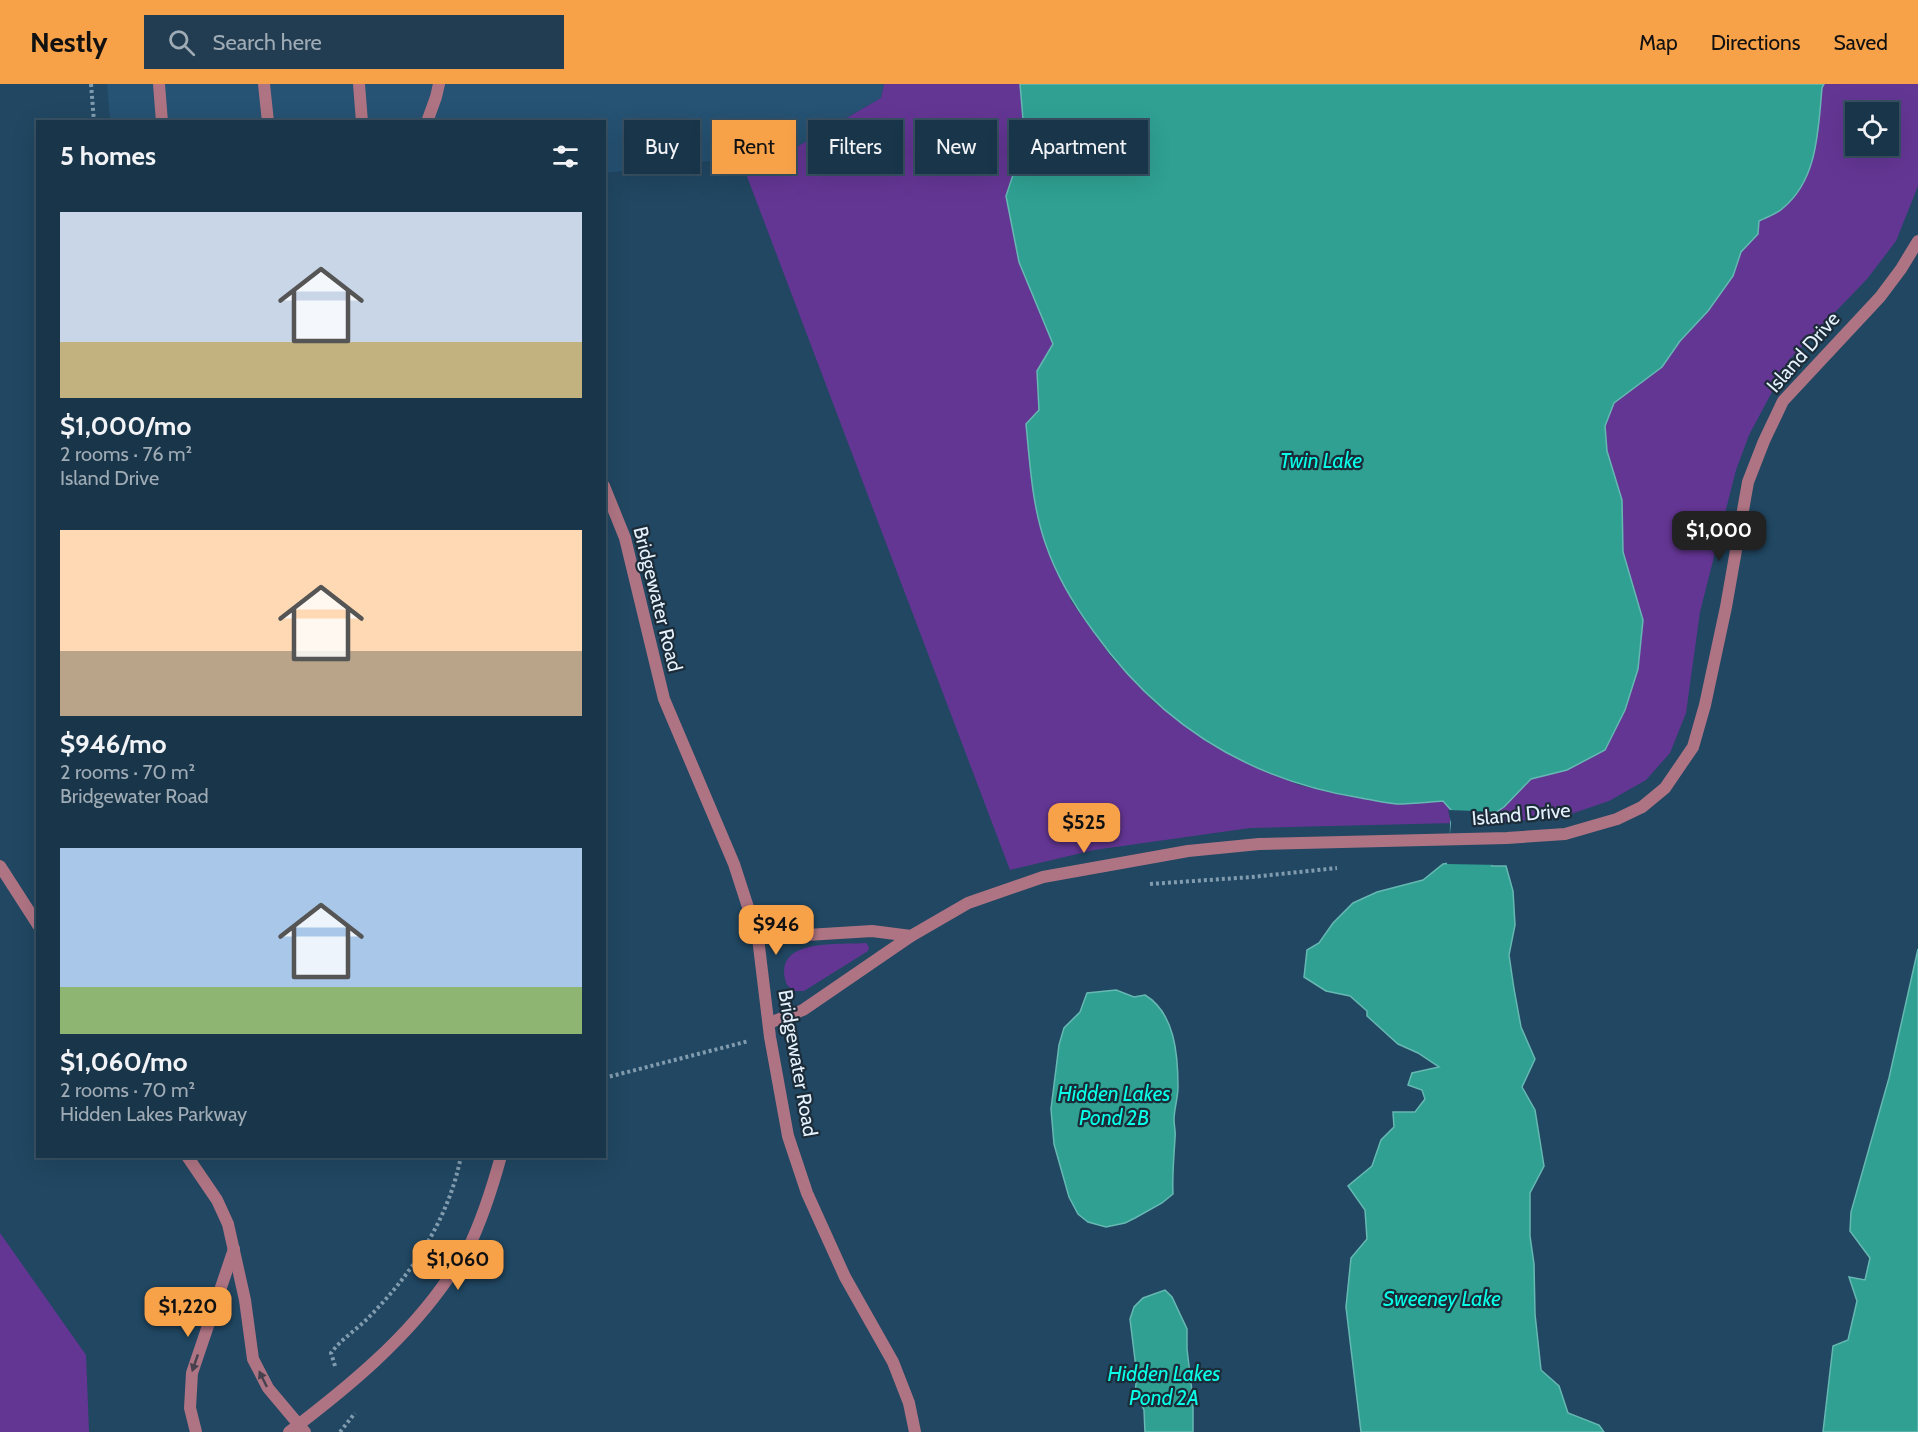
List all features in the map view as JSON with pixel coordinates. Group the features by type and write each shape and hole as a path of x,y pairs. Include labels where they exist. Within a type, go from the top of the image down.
{"street":[{"path":"159,84 162,120"},
{"path":"264,84 268,120"},
{"path":"359,84 362,120"},
{"path":"428,120 439,84"},
{"name":"Island Drive","path":"769,1023 802,1010 911,936 968,903 1043,877 1188,851 1259,844 1507,838 1565,834 1617,819 1642,807 1665,788 1693,747 1705,705 1726,607 1748,482 1783,401 1880,297 1918,241"},
{"name":"Bridgewater Road","path":"606,491 625,538 664,699 734,864 758,938 770,1037 788,1136 807,1193 845,1277 893,1362 909,1403 915,1432"},
{"path":"0,866 36,922"},
{"path":"758,938 872,930 911,936"},
{"path":"188,1158 217,1200 228,1224 245,1300 253,1359 268,1389 297,1430 418,1318 455,1269 466,1253 491,1196 500,1158"},
{"path":"196,1432 190,1408 192,1373 234,1248"}],"path":[{"path":"91,84 94,120"},
{"path":"1145,884 1252,877 1344,867"},
{"path":"606,1077 743,1041 770,1037"},
{"path":"348,1383 335,1367 331,1353 337,1344 365,1321 386,1299 415,1264 435,1230 460,1158"}],"shaded area":[{"path":"107,84 884,84 881,98 843,120 808,120 808,140 796,147 796,120 712,120 712,161 700,162 700,120 624,120 624,171 606,173 606,120 110,120"},
{"path":"884,84 1020,84 1023,120 1009,120 1009,174 1013,174 1006,196 1019,262 1053,344 1037,371 1039,411 1071,601 1112,658 1154,702 1207,742 1250,765 1299,785 1342,795 1397,804 1443,801 1451,810 1454,823 1250,828 1094,850 1010,870 746,174 796,174 796,147 808,140 808,174 903,174 903,120 843,120 881,98"},
{"path":"1824,84 1918,84 1918,186 1896,241 1867,279 1789,360 1749,435 1736,470 1700,612 1686,713 1670,753 1646,780 1609,801 1562,817 1494,823 1495,813 1504,807 1531,779 1567,770 1625,710 1638,669 1643,620 1623,552 1622,500 1607,451 1605,426 1614,403 1662,367 1680,341 1708,311 1733,276 1741,252 1758,234 1759,221 1783,208"},
{"path":"866,943 869,947 868,951 804,991 794,991 787,985 784,970 788,959 797,952 823,945"},
{"path":"0,1233 86,1355 89,1432 0,1432"}],"water":[{"name":"Twin Lake","path":"1020,84 1824,84 1814,153 1810,168 1795,196 1781,210 1759,221 1758,234 1741,252 1733,276 1708,311 1680,341 1662,367 1614,403 1605,426 1607,451 1622,500 1623,552 1643,620 1638,669 1625,710 1605,750 1567,770 1531,779 1504,807 1495,813 1492,866 1506,866 1513,891 1515,925 1509,955 1521,1027 1535,1059 1522,1087 1535,1110 1544,1166 1530,1193 1530,1236 1541,1370 1559,1386 1568,1413 1599,1425 1604,1432 1361,1432 1346,1307 1351,1258 1367,1239 1365,1210 1348,1186 1372,1166 1381,1140 1394,1127 1393,1112 1415,1112 1425,1099 1422,1090 1408,1085 1412,1073 1439,1067 1418,1053 1398,1044 1367,1016 1367,1011 1350,996 1326,991 1304,977 1307,950 1319,943 1333,923 1353,903 1377,892 1423,880 1443,864 1450,863 1451,810 1443,801 1397,804 1320,790 1281,778 1210,743 1178,721 1148,695 1120,665 1073,601 1055,568 1041,530 1030,470 1026,424 1039,410 1037,371 1053,344 1019,262 1006,196 1013,174 1148,174 1148,120 1023,119"},
{"path":"1918,949 1918,1432 1823,1432 1833,1346 1848,1340 1857,1301 1849,1277 1865,1280 1870,1258 1850,1231 1851,1212 1889,1078"},
{"name":"Hidden Lakes Pond 2B","path":"1116,990 1134,997 1145,995 1163,1012 1173,1036 1178,1091 1174,1116 1173,1194 1162,1203 1125,1223 1106,1227 1088,1222 1078,1214 1069,1197 1054,1144 1051,1109 1059,1045 1064,1028 1080,1012 1087,993"},
{"name":"Hidden Lakes Pond 2A","path":"1165,1290 1172,1297 1187,1329 1193,1400 1193,1432 1145,1432 1144,1410 1135,1392 1137,1376 1130,1319 1134,1307 1143,1298"}],"pier":[{"path":"1448,810 1502,812 1498,814 1495,863 1501,862 1501,865 1447,864 1451,823"}],"water label":[{"name":"Sweeney Lake","path":"1442,1298"}]}
